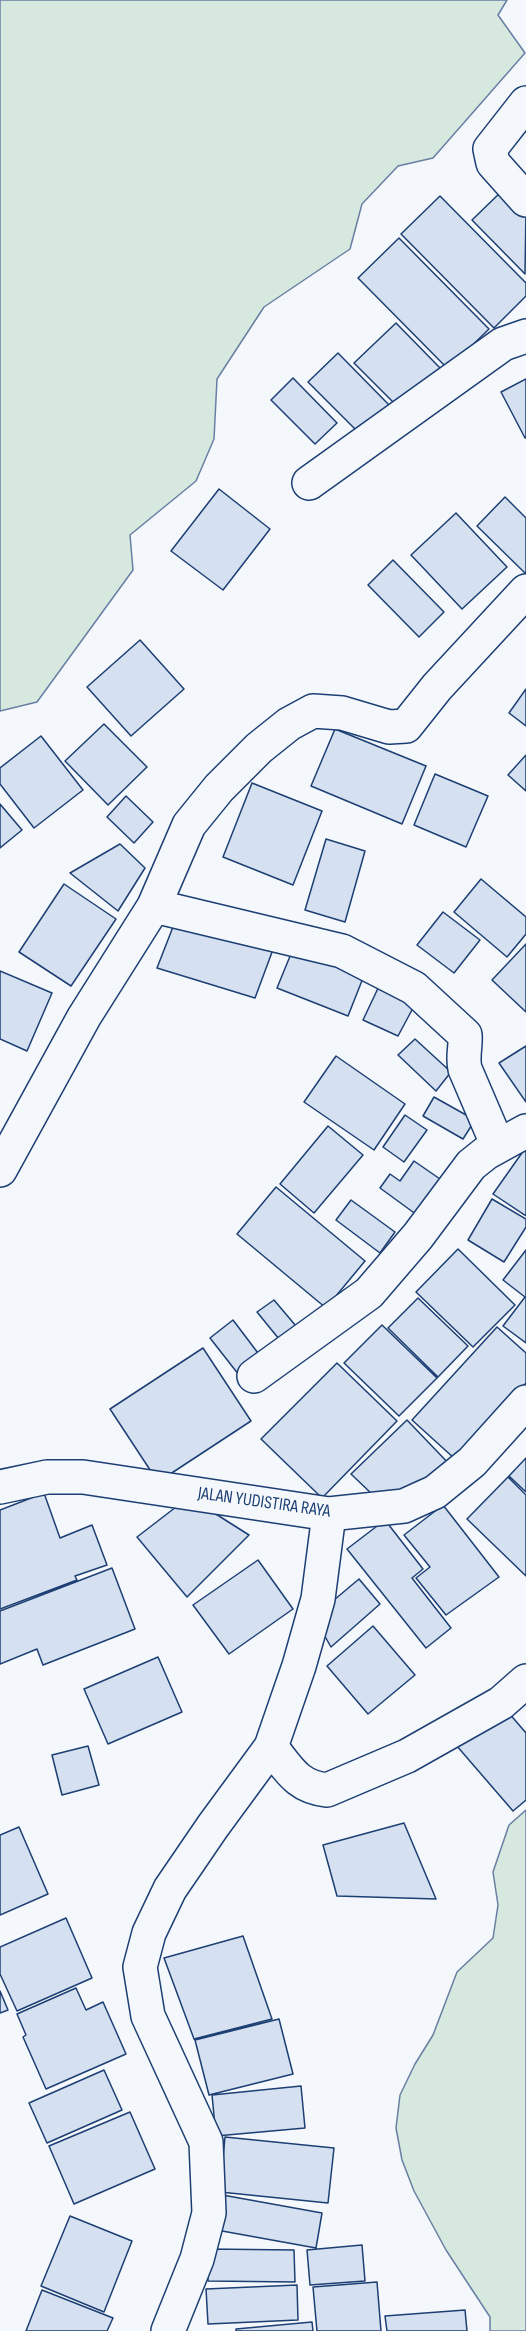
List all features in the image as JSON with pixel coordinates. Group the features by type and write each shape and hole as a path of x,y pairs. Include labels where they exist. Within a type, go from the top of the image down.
{"street":[{"path":"526,103 490,149 493,162 526,200"},
{"path":"309,483 503,344 526,336"},
{"path":"0,1170 84,1017 154,906 189,825 219,788 259,748 289,724 313,711 342,713 389,727 406,726 437,687 526,591"},
{"path":"154,906 342,951 414,988 465,1035 466,1046 462,1058 465,1069 512,1139 471,1164 418,1236 369,1293 254,1376"},
{"name":"JALAN YUDISTIRA RAYA","path":"0,1487 48,1477 83,1477 329,1514 404,1506 435,1492 472,1462 526,1402"},
{"path":"168,2331 197,2259 209,2213 206,2142 148,2016 140,1967 149,1933 170,1889 271,1747 299,1666 318,1599 329,1514"},
{"path":"271,1747 299,1781 312,1789 327,1790 407,1756 501,1703 526,1681"}],"shaded area":[{"path":"0,0 507,0 498,15 525,53 433,158 398,166 362,204 350,249 264,307 217,379 214,439 196,481 130,535 133,570 37,702 0,711"},
{"path":"526,1810 526,2331 490,2331 490,2317 446,2250 414,2191 402,2160 396,2128 400,2095 433,2035 457,1972 493,1938 498,1905 493,1872 509,1825"}],"building":[{"path":"505,188 526,208 525,274 472,220"},
{"path":"440,196 526,283 526,296 494,328 401,234"},
{"path":"399,238 489,329 448,369 358,278"},
{"path":"396,323 442,370 401,410 354,363"},
{"path":"338,353 393,409 363,437 308,382"},
{"path":"293,378 337,423 315,444 271,400"},
{"path":"526,379 526,438 525,438 501,392"},
{"path":"219,489 270,529 223,590 171,551"},
{"path":"505,497 526,518 526,574 477,526"},
{"path":"456,513 507,567 462,609 411,555"},
{"path":"393,560 444,612 419,637 368,585"},
{"path":"140,640 184,689 131,736 87,687"},
{"path":"526,689 526,726 509,713"},
{"path":"104,724 147,767 108,805 65,761"},
{"path":"335,729 426,766 402,824 311,786"},
{"path":"41,736 83,790 34,828 0,784 0,768"},
{"path":"526,755 526,791 508,775"},
{"path":"435,774 488,796 466,847 414,825"},
{"path":"252,783 322,811 293,885 223,857"},
{"path":"126,796 153,822 134,843 107,817"},
{"path":"0,804 22,830 0,848"},
{"path":"326,839 365,851 345,922 305,910"},
{"path":"120,844 145,868 118,911 70,873"},
{"path":"481,879 526,917 526,934 507,957 454,912"},
{"path":"64,884 116,919 71,986 19,952"},
{"path":"443,912 480,940 454,973 417,945"},
{"path":"178,914 278,936 255,998 157,968"},
{"path":"295,944 365,973 348,1016 277,988"},
{"path":"526,944 526,1012 492,980"},
{"path":"0,971 52,993 27,1051 0,1039"},
{"path":"380,984 413,1008 398,1036 363,1020"},
{"path":"415,1039 451,1072 436,1091 398,1055"},
{"path":"526,1046 526,1102 499,1063"},
{"path":"336,1056 405,1104 374,1150 304,1102"},
{"path":"434,1097 475,1120 463,1139 423,1116"},
{"path":"405,1115 427,1130 404,1162 383,1147"},
{"path":"328,1126 363,1155 314,1213 280,1184"},
{"path":"524,1150 526,1152 526,1216 493,1194"},
{"path":"414,1161 440,1179 417,1215 380,1188 390,1174 400,1181"},
{"path":"276,1187 365,1261 326,1308 237,1234"},
{"path":"492,1199 526,1219 526,1227 504,1262 468,1240"},
{"path":"351,1200 395,1232 380,1253 336,1220"},
{"path":"458,1249 515,1305 473,1347 416,1292"},
{"path":"526,1250 526,1343 503,1326 525,1297 503,1280"},
{"path":"418,1298 468,1346 438,1377 388,1328"},
{"path":"274,1300 296,1326 279,1339 257,1312"},
{"path":"233,1320 261,1357 239,1375 210,1338"},
{"path":"382,1325 437,1378 399,1416 344,1363"},
{"path":"497,1327 526,1353 526,1383 455,1459 412,1420"},
{"path":"203,1348 251,1421 158,1482 110,1409"},
{"path":"337,1363 397,1421 322,1498 261,1439"},
{"path":"407,1420 452,1467 427,1490 374,1496 351,1474"},
{"path":"526,1458 526,1492 509,1476"},
{"path":"508,1477 526,1495 526,1576 467,1519"},
{"path":"44,1493 60,1538 92,1525 107,1565 75,1576 77,1580 0,1609 0,1510"},
{"path":"189,1497 249,1535 187,1597 137,1537"},
{"path":"443,1505 499,1577 446,1615 416,1578 430,1567 404,1535"},
{"path":"385,1520 423,1569 412,1578 451,1628 426,1648 347,1549"},
{"path":"258,1560 293,1609 229,1654 193,1605"},
{"path":"112,1568 135,1629 43,1665 37,1649 0,1664 0,1611"},
{"path":"359,1579 380,1604 331,1647 323,1633 334,1600"},
{"path":"373,1626 415,1675 368,1714 327,1666"},
{"path":"158,1657 182,1712 108,1744 84,1689"},
{"path":"502,1705 526,1733 526,1800 513,1811 456,1745"},
{"path":"88,1746 99,1785 62,1795 52,1755"},
{"path":"404,1823 436,1899 337,1896 323,1845"},
{"path":"19,1827 48,1894 0,1915 0,1835"},
{"path":"66,1918 92,1978 17,2011 0,1974 0,1947"},
{"path":"243,1936 272,2019 194,2039 164,1958"},
{"path":"76,1988 86,2010 103,2002 126,2054 46,2089 23,2037 26,2035 17,2014"},
{"path":"0,1991 8,2010 0,2013"},
{"path":"279,2019 293,2074 209,2095 195,2040"},
{"path":"104,2070 122,2110 47,2143 29,2103"},
{"path":"301,2086 305,2128 216,2136 212,2095"},
{"path":"130,2112 155,2169 74,2204 49,2146"},
{"path":"225,2137 334,2148 328,2203 220,2192"},
{"path":"217,2194 322,2213 316,2248 211,2229"},
{"path":"70,2216 132,2241 104,2312 41,2286"},
{"path":"362,2245 365,2281 310,2285 307,2250"},
{"path":"208,2249 294,2250 295,2282 208,2281"},
{"path":"377,2282 381,2331 317,2331 313,2287"},
{"path":"297,2285 298,2320 208,2324 206,2289"},
{"path":"42,2290 113,2318 107,2331 26,2331"},
{"path":"465,2310 467,2331 387,2331 385,2316"},
{"path":"312,2322 313,2331 236,2331 236,2329"}]}
